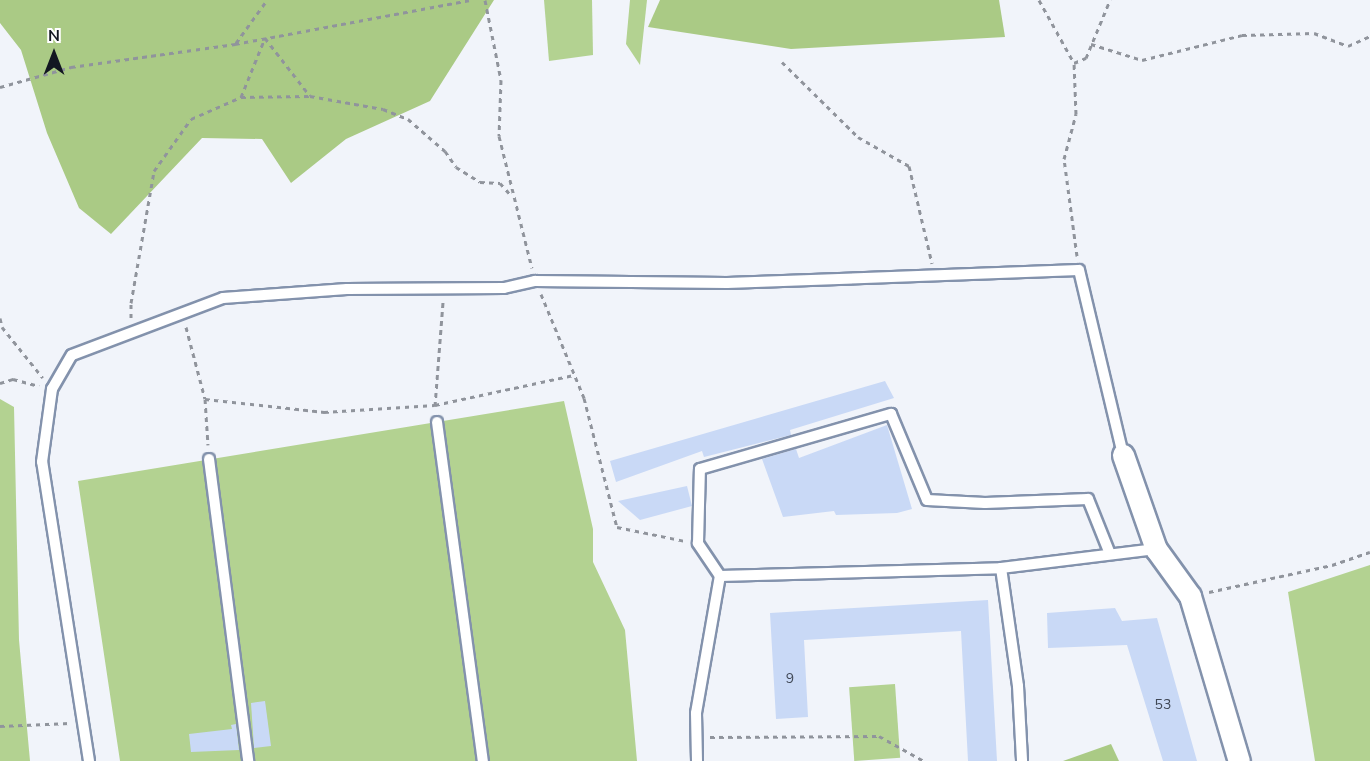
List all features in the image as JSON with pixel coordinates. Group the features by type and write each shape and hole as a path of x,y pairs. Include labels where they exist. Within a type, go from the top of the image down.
{"street":[{"path":"1123,455 1156,549 1190,596 1239,761"}],"lane":[{"path":"89,761 81,723 42,462 52,389 72,355 182,311 223,298 277,292 504,288 535,281 727,283 1079,270 1123,455"},
{"path":"697,761 697,701 720,576 698,543 700,469 891,414 927,500 985,503 1088,499 1110,554"},
{"path":"437,422 483,761"},
{"path":"209,459 248,761"},
{"path":"720,576 1001,568 1156,549"},
{"path":"1001,568 1018,686 1022,761"}],"path":[{"path":"235,44 267,0"},
{"path":"0,87 70,68 235,44 469,0"},
{"path":"484,0 501,80 499,136 512,195 535,281 584,398 617,527 698,543"},
{"path":"1039,0 1074,63 1076,114 1064,159 1079,270"},
{"path":"1074,63 1086,58 1110,0"},
{"path":"1091,44 1142,60 1242,35 1314,33 1348,46 1370,36"},
{"path":"265,38 310,96"},
{"path":"241,97 265,38"},
{"path":"782,62 858,136 909,166 934,275"},
{"path":"132,332 131,303 154,171 191,119 241,97 310,96 383,109 408,119 445,151 456,167 480,182 500,183 512,195"},
{"path":"437,422 435,405 444,288"},
{"path":"182,311 205,399 209,459"},
{"path":"0,318 2,327 52,389"},
{"path":"205,399 324,412 435,405 574,375"},
{"path":"0,383 13,379 52,389"},
{"path":"1190,596 1332,565 1370,552"},
{"path":"0,726 81,723"},
{"path":"696,737 879,736 924,761"}],"green space":[{"path":"0,0 494,0 430,101 346,139 291,183 262,139 202,138 111,234 79,208 47,133 21,50 0,23"},
{"path":"544,0 592,0 593,55 549,61"},
{"path":"630,0 647,0 640,65 626,44"},
{"path":"660,0 999,0 1005,37 791,49 648,27"},
{"path":"0,399 14,407 19,640 30,761 0,761"},
{"path":"564,401 593,529 593,562 625,630 637,761 120,761 78,481"},
{"path":"1370,565 1370,761 1315,761 1288,592"},
{"path":"895,684 900,758 854,761 849,687"},
{"path":"1111,744 1119,761 1063,761"}],"building":[{"path":"885,381 894,398 790,430 791,435 704,457 702,451 616,482 610,461"},
{"path":"887,425 912,509 897,513 836,515 834,511 783,517 762,459 796,449 799,458"},
{"path":"687,486 692,506 640,520 618,501"},
{"path":"988,600 997,761 968,761 961,631 804,640 808,717 776,719 770,613"},
{"path":"1115,608 1122,621 1157,618 1197,761 1163,761 1127,645 1048,648 1047,613"},
{"path":"265,701 271,746 254,748 251,703"},
{"path":"236,724 239,750 191,752 189,734 232,729 231,725"}]}
